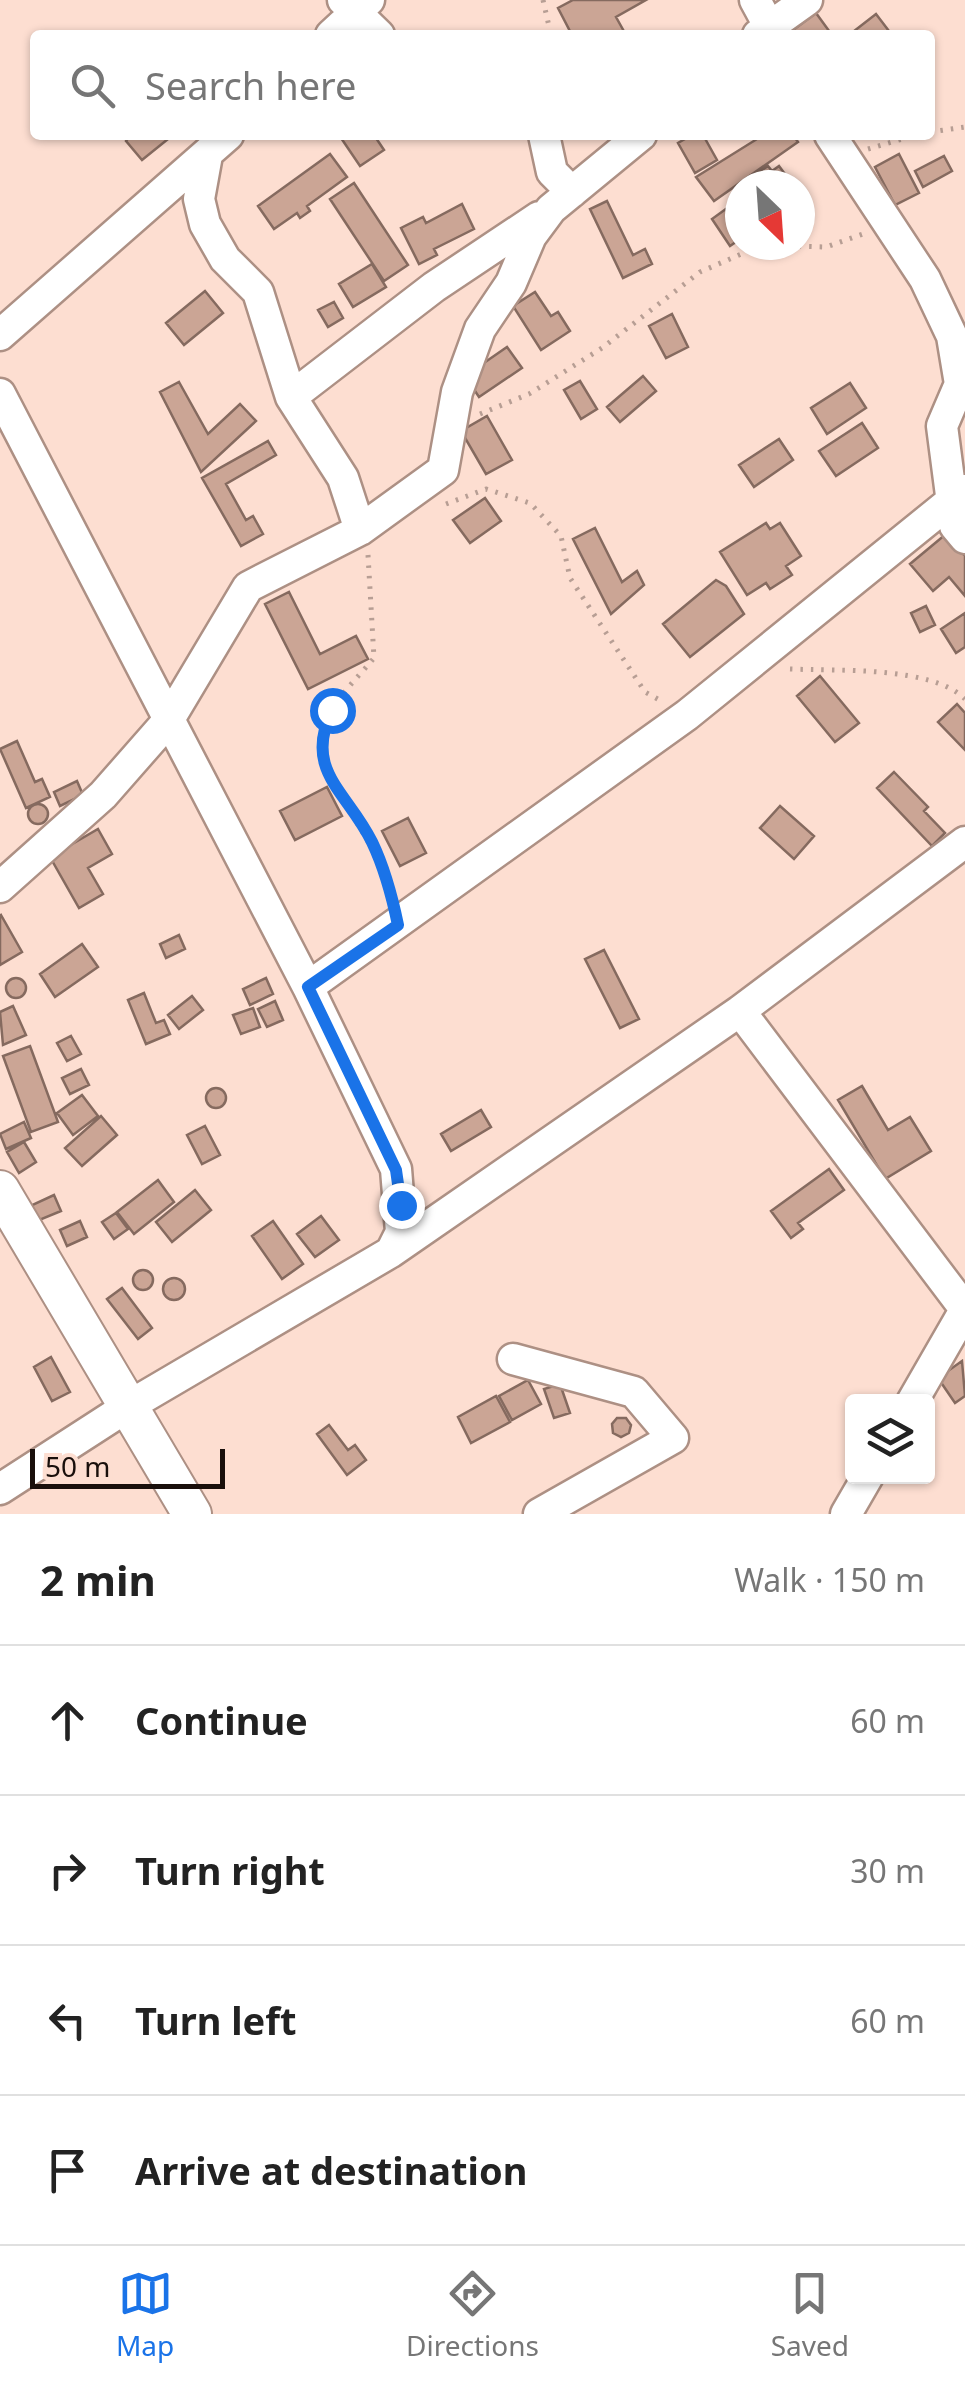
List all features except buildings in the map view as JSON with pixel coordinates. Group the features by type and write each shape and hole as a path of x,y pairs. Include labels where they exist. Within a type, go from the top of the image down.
{"street":[{"path":"764,24 807,0"},
{"path":"336,30 356,4 375,30"},
{"path":"545,140 562,200"},
{"path":"291,397 434,287 562,200 635,140"},
{"path":"0,336 218,145"},
{"path":"218,145 199,198 205,224 225,260 258,292 291,397 343,478 360,530"},
{"path":"836,147 924,279 952,336 960,384 942,426 959,494 954,526 965,538"},
{"path":"0,887 102,795 168,722 248,587 360,530 444,470 457,392 480,329 510,283 531,236 562,200"},
{"path":"0,394 308,987 396,1170 401,1232 391,1252"},
{"path":"308,987 687,715 959,494"},
{"path":"0,1490 127,1407 391,1252 740,1011 965,842"},
{"path":"740,1011 965,1310 917,1394"},
{"path":"0,1190 192,1514"},
{"path":"513,1360 634,1392 674,1438 539,1514"},
{"path":"846,1514 863,1484"}],"path":[{"path":"543,0 550,30"},
{"path":"935,131 965,126"},
{"path":"836,147 883,140"},
{"path":"452,425 529,394 649,316 700,272 762,246 826,246 890,224"},
{"path":"434,508 486,490 530,502 562,536 570,578 646,692 687,715"},
{"path":"360,530 370,563 374,658 332,710 320,736 325,768 371,839 388,880 398,925"},
{"path":"787,669 891,674 950,684 965,699"}],"route":[{"path":"332,710 320,736 325,768 371,839 388,880 398,925 308,987 396,1170 401,1205"}]}
